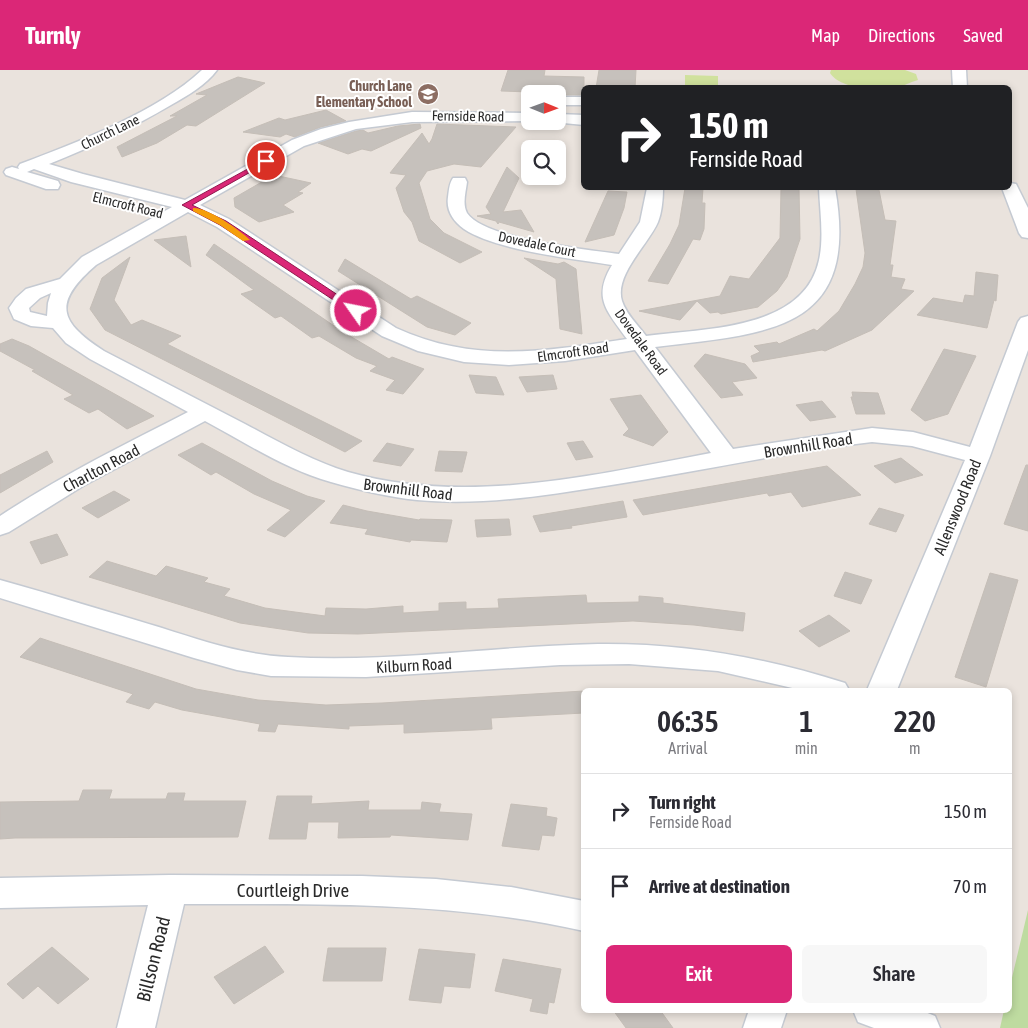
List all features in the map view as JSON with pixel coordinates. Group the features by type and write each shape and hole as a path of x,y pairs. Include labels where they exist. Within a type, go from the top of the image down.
{"street":[{"path":"187,70 210,71"},
{"path":"959,70 960,85"},
{"name":"Church Lane","path":"6,175 105,136 187,90 210,71"},
{"path":"476,116 484,99"},
{"path":"566,101 581,102"},
{"name":"Fernside Road","path":"178,210 298,143 337,128 398,117 521,118"},
{"path":"566,119 581,120"},
{"name":"Elmcroft Road","path":"34,164 178,210 243,238 388,332 412,343 438,351 492,359 525,358 744,328 786,315 800,307 810,298 827,268 831,253 827,190"},
{"name":"Elmcroft Road","path":"6,175 178,210"},
{"name":"Dovedale Court","path":"459,182 456,199 458,214 473,228 503,239 625,261"},
{"name":"Dovedale Road","path":"655,190 650,220 612,283 610,288 611,300 640,343 727,458"},
{"path":"1011,190 1028,233"},
{"path":"64,284 40,289 25,298 19,308 21,316 32,320 59,323 58,298 64,284 74,272 89,261 178,210"},
{"name":"Allenswood Road","path":"883,688 978,456 1028,322"},
{"name":"Brownhill Road","path":"59,323 64,331 78,343 204,413 324,473 351,482 418,493 458,496 533,490 872,435 913,439 978,456"},
{"name":"Charlton Road","path":"0,527 67,485 204,413"},
{"name":"Kilburn Road","path":"0,589 192,647 237,659 285,667 395,666 598,654 657,655 710,660 760,669 806,680 828,688"},
{"name":"Courtleigh Drive","path":"0,893 170,889 374,890 470,896 581,915"},
{"name":"Billson Road","path":"136,1028 170,889"},
{"path":"762,1028 767,1013"},
{"path":"880,1013 921,1028"}],"green space":[{"path":"831,70 905,70 916,74 918,80 904,85 848,85 835,79 830,73"},
{"path":"685,75 718,76 718,85 685,85"},
{"path":"1028,910 1028,1028 1000,1028 1003,1013 1012,1013 1012,978"}],"building":[{"path":"508,70 545,70 544,76 584,77 584,85 581,85 581,95 566,95 566,85 521,85 521,92 501,91"},
{"path":"599,70 636,70 635,85 596,85"},
{"path":"238,77 265,83 196,126 187,125 157,143 122,157 117,147 177,116 170,116 207,95 196,94"},
{"path":"326,110 346,121 321,127 295,137 286,134 280,137 243,132 279,118 285,120"},
{"path":"420,124 421,128 371,151 362,149 348,154 318,143 356,131 363,130 368,133 398,126"},
{"path":"437,124 516,127 481,167 454,164 427,171 419,183 430,219 444,233 482,252 460,263 419,241 412,222 404,212 396,188 406,175 390,173 422,133 429,144"},
{"path":"507,167 519,178 503,212 521,210 534,232 499,222 498,224 496,221 477,216 491,214 486,207"},
{"path":"274,175 311,183 298,192 303,193 283,205 294,212 259,222 235,207 234,198"},
{"path":"685,190 703,190 702,203 705,203 704,229 700,240 693,239 668,284 648,281 670,244 679,225"},
{"path":"781,190 799,190 800,239 787,277 777,291 758,307 721,314 718,312 710,313 697,301 680,320 639,311 720,296 730,276 749,279 780,238"},
{"path":"856,190 879,190 885,220 896,221 890,265 893,265 891,277 905,279 901,289 914,291 872,330 825,351 753,362 751,356 760,352 754,346 777,342 779,344 814,329 817,331 839,311 863,267 865,253"},
{"path":"608,191 627,192 624,208 614,235 585,242"},
{"path":"186,236 191,267 154,240"},
{"path":"214,244 343,332 389,359 392,357 424,369 403,394 386,390 395,380 370,371 377,366 356,358 319,336 312,338 281,316 275,318 241,294 254,290 206,255"},
{"path":"130,257 114,300 131,325 142,320 181,336 167,344 362,441 345,452 105,330 90,309 102,278"},
{"path":"524,258 558,264 564,262 576,269 582,334 560,329 556,279"},
{"path":"345,259 411,299 417,296 471,323 455,335 427,327 338,271"},
{"path":"976,272 998,275 996,301 994,300 987,328 917,315 933,298 963,303 965,295 974,296"},
{"path":"12,339 29,346 154,416 127,429 98,409 89,413 64,399 73,395 32,371 35,370 0,351 0,344"},
{"path":"944,349 976,356 948,414 925,421 911,410"},
{"path":"705,354 745,364 757,378 732,382 743,395 721,398 694,366"},
{"path":"469,375 496,377 504,395 476,393"},
{"path":"553,375 557,389 527,392 519,377"},
{"path":"852,392 878,393 885,414 856,414 851,397 853,397"},
{"path":"641,395 668,432 653,446 623,435 629,429 610,399"},
{"path":"822,401 836,417 810,421 796,405"},
{"path":"583,441 593,457 576,460 567,443"},
{"path":"202,443 272,481 307,496 325,501 285,537 267,530 291,510 254,494 216,472 211,475 178,455"},
{"path":"387,443 414,449 401,466 373,461"},
{"path":"47,451 53,462 0,493 0,475"},
{"path":"439,451 467,452 462,472 435,471"},
{"path":"901,458 923,475 895,483 874,466"},
{"path":"1026,465 1028,465 1028,531 1004,524"},
{"path":"827,466 861,495 802,507 791,492 769,496 767,493 643,515 633,500"},
{"path":"114,491 130,500 98,518 82,508"},
{"path":"623,501 627,517 571,526 572,528 540,532 533,516"},
{"path":"343,505 419,520 452,520 447,542 411,540 410,542 365,534 368,529 330,523"},
{"path":"879,508 904,515 896,532 869,524"},
{"path":"509,519 511,535 477,537 475,520"},
{"path":"57,534 68,555 41,564 30,542"},
{"path":"107,561 156,576 166,566 208,578 204,582 230,589 224,596 265,608 325,616 326,608 366,609 403,606 403,613 439,611 439,603 466,602 466,609 499,608 498,599 586,595 587,603 639,602 639,596 663,598 663,603 745,613 743,631 694,625 633,621 358,634 308,633 240,623 89,577"},
{"path":"845,572 872,580 861,604 834,596"},
{"path":"990,573 1018,580 986,687 955,677"},
{"path":"829,615 850,631 819,647 799,631"},
{"path":"40,638 196,689 258,700 326,705 581,691 581,713 491,718 492,729 475,730 404,733 404,724 349,726 349,729 278,724 275,732 258,731 260,724 182,710 155,702 149,709 126,702 133,694 20,657"},
{"path":"83,790 112,790 109,799 166,799 168,793 185,793 183,801 246,801 238,837 0,839 0,802 79,801"},
{"path":"277,796 312,796 311,804 369,801 368,810 421,810 422,802 441,804 439,812 472,814 468,840 391,835 390,837 338,838 339,822 308,822 306,839 269,839"},
{"path":"511,804 547,808 546,816 557,818 554,836 542,835 539,850 502,846"},
{"path":"265,946 284,972 234,1004 214,977"},
{"path":"52,947 89,979 58,1004 38,986 23,999 7,984"},
{"path":"328,948 386,948 382,981 323,981"},
{"path":"419,949 475,954 470,988 444,986 441,1003 409,1000"},
{"path":"503,959 561,969 554,1003 549,1002 547,1014 530,1011 533,999 495,991"},
{"path":"615,1013 662,1013 673,1028 626,1028"}],"slow traffic":[{"path":"196,209 223,223 246,240"}],"place":[{"name":"Church Lane Elementary School","path":"428,94"}],"route":[{"path":"266,161 186,205 223,223 356,311"}]}
